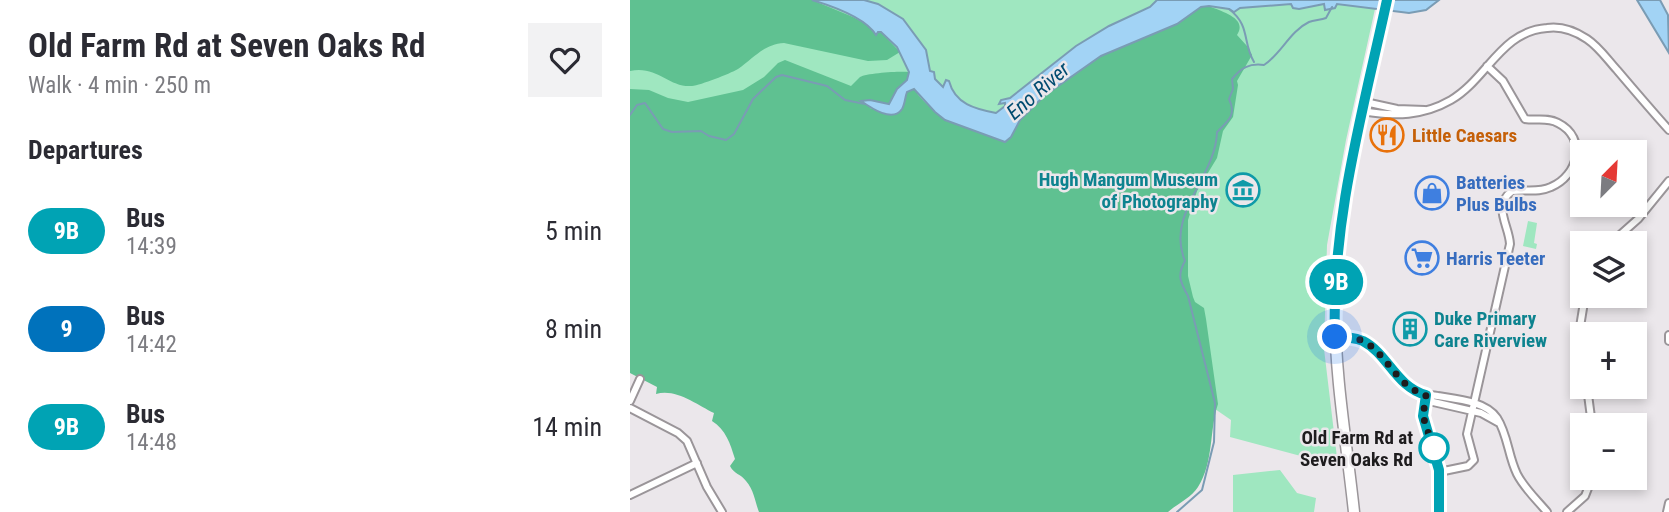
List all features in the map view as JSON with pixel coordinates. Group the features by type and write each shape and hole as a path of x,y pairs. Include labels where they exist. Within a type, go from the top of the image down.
{"highway":[{"path":"1354,512 1335,337 1335,297 1340,229 1387,0"}],"street":[{"path":"1364,106 1397,116 1427,110 1454,98 1521,34 1546,28 1570,30 1587,38 1669,130"},
{"path":"1439,472 1472,463 1474,458 1467,434 1510,244 1502,216 1504,200 1512,191 1542,190 1559,184 1570,173 1577,157 1574,141 1565,127 1551,120 1525,119 1503,81 1487,66"},
{"path":"1624,231 1638,219 1669,181"},
{"path":"1669,335 1669,341"},
{"path":"1335,337 1355,338 1366,343 1405,385 1426,395 1433,402 1473,407 1499,424 1509,444 1517,474 1547,512"},
{"path":"630,401 640,379"},
{"path":"1426,395 1423,416 1439,472 1439,512"},
{"path":"630,408 678,433 687,441 722,512"},
{"path":"630,495 697,463"},
{"path":"1567,512 1585,496 1587,490"},
{"path":"1667,512 1669,503"}],"green space":[{"path":"630,0 1377,0 1346,140 1327,245 1324,349 1338,466 1230,437 1231,420 1215,409 630,235"},
{"path":"630,0 812,0 881,32 900,52 887,60 868,61 784,43 777,44 728,74 708,82 684,86 648,71 630,71"},
{"path":"1209,6 1236,20 1239,24 1237,35 1252,55 1237,81 1233,117 1223,131 1217,158 1197,191 1188,220 1188,276 1195,302 1204,308 1218,404 1203,477 1192,494 1168,512 759,512 749,485 730,466 735,459 724,433 712,421 714,413 679,395 656,394 657,387 630,373 630,89 649,90 688,102 743,90 785,60 851,86 864,76 909,72 907,80 897,89 889,105 870,100 870,108 888,115 903,107 907,92 914,89 933,110 956,124 1011,137 1020,120 1044,96 1101,56 1177,24 1201,7"},
{"path":"1528,221 1537,223 1534,243 1537,244 1536,249 1523,246"},
{"path":"1280,470 1297,493 1316,498 1314,512 1233,512 1233,475"}],"water":[{"name":"Eno River","path":"812,0 864,0 878,4 903,19 926,50 930,71 934,72 935,79 943,87 946,80 949,81 956,95 967,104 996,113 1005,106 1005,103 999,104 1001,100 1010,98 1076,46 1109,26 1150,7 1157,0 1439,0 1426,10 1409,13 1337,4 1335,8 1325,10 1324,4 1299,9 1293,8 1291,4 1240,8 1234,12 1229,9 1201,7 1177,24 1101,56 1044,96 1020,120 1011,137 1005,142 945,120 914,89 907,92 902,109 893,115 882,113 861,101 889,104 897,89 907,80 909,72 897,47 881,32 876,35 856,18"},
{"path":"1637,0 1660,0 1668,15 1669,53"}],"waterway":[{"path":"1177,512 1202,490 1214,442 1215,403 1181,278 1185,261 1181,227 1209,165 1217,132 1232,114 1229,99 1233,89 1232,79 1246,67 1264,65 1296,31 1309,22 1326,18 1332,7"},
{"path":"1229,9 1243,28 1254,62"},
{"path":"630,115 637,105 645,103 663,129 672,132 701,131 726,140 734,134 753,99 776,77 782,75 827,86 845,100 865,104"}],"bus line":[{"name":"9B","path":"1387,0 1341,218 1335,337 1363,341 1405,385 1426,395 1423,416 1439,470 1439,512"}],"place":[{"name":"Little Caesars","path":"1387,135"},
{"name":"Hugh Mangum Museum of Photography","path":"1243,190"},
{"name":"Batteries Plus Bulbs","path":"1432,193"},
{"name":"Harris Teeter","path":"1422,258"},
{"name":"Duke Primary Care Riverview","path":"1410,329"},
{"name":"Old Farm Rd at Seven Oaks Rd","path":"1434,448"}],"route":[{"path":"1335,337 1363,341 1405,385 1426,395 1423,416 1434,451 1434,448"}]}
